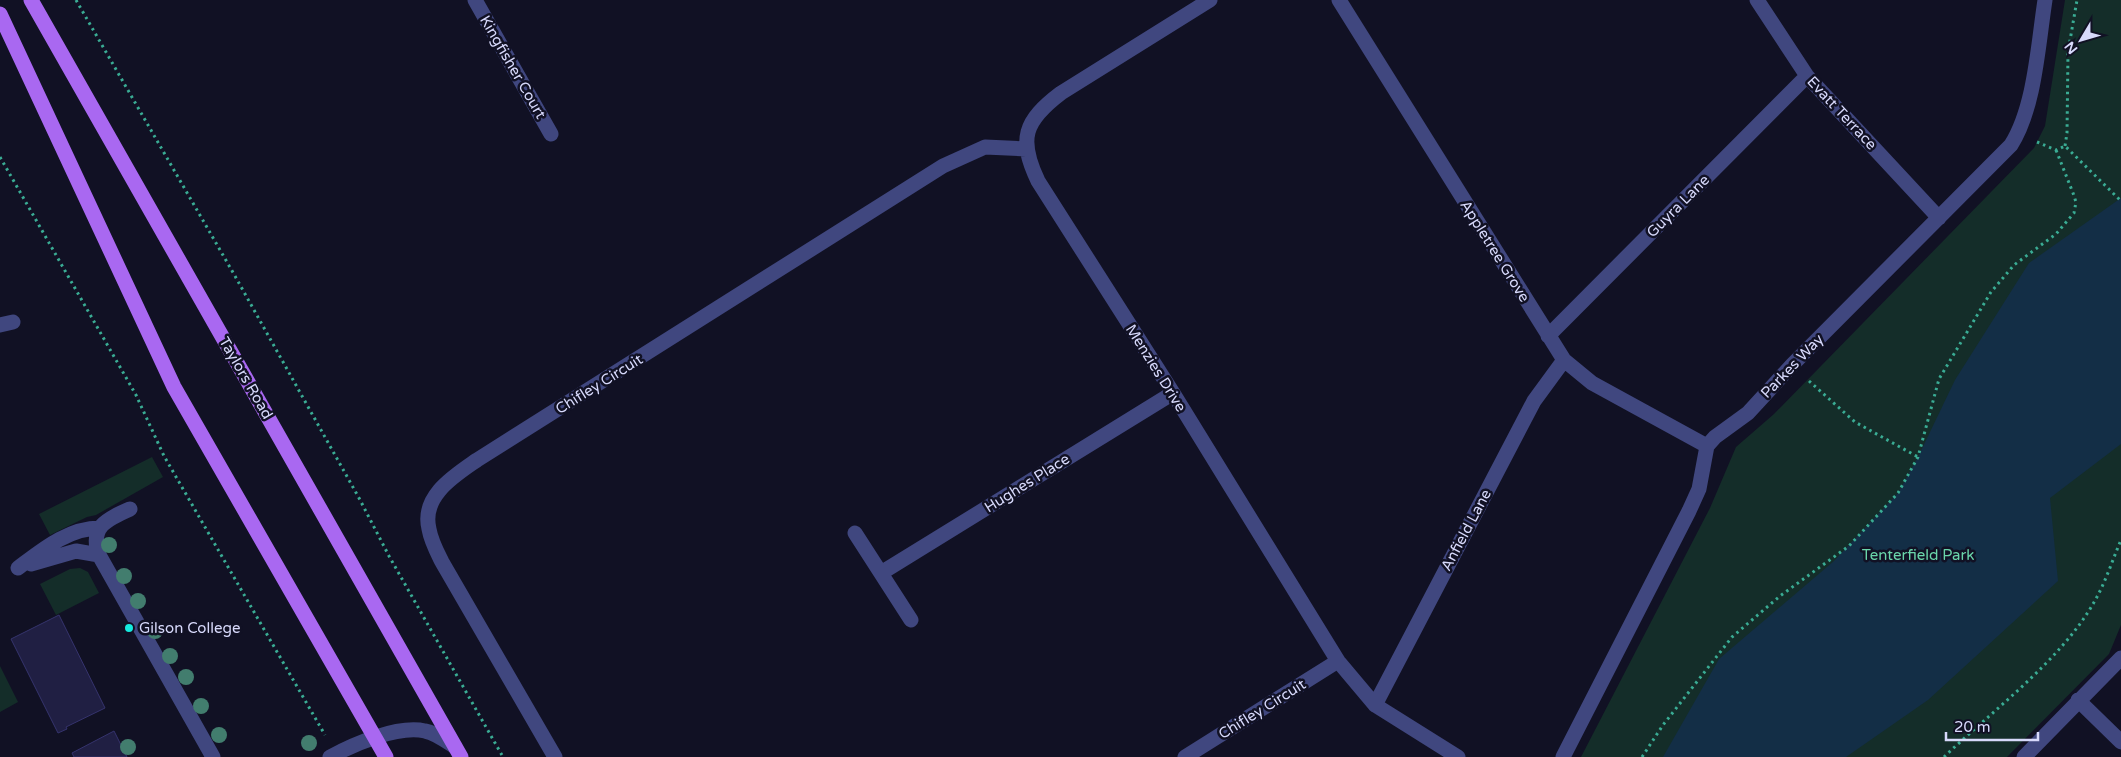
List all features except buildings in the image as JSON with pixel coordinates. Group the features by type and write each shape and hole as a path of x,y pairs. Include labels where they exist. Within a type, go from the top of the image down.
{"main road":[{"name":"Taylors Road","path":"31,0 458,752"},
{"path":"0,14 174,387 386,757"}],"street":[{"name":"Kingfisher Court","path":"475,0 551,134"},
{"name":"Menzies Drive","path":"1210,0 1043,106 1032,119 1026,141 1029,162 1038,181 1173,393 1338,661 1375,705 1458,757"},
{"name":"Appletree Grove","path":"1339,0 1564,360 1592,383 1707,446"},
{"name":"Evatt Terrace","path":"1756,0 1807,76 1939,218"},
{"name":"Parkes Way","path":"1707,446 1715,437 1748,413 1792,365 2011,145 2024,122 2045,0"},
{"name":"Guyra Lane","path":"1548,336 1807,76"},
{"name":"Chifley Circuit","path":"555,757 442,562 433,542 428,528 428,516 437,493 477,460 943,166 974,150 985,147 1026,149"},
{"name":"Anfield Lane","path":"1375,705 1534,401 1564,360"},
{"name":"Hughes Place","path":"881,573 1173,393"},
{"path":"1563,757 1689,511 1699,489 1707,446"},
{"path":"130,509 100,528 96,532 94,542 99,555 213,757"},
{"path":"99,555 76,551 18,568 50,545 80,530 100,528"},
{"path":"855,533 911,620"},
{"path":"2024,757 2121,658"},
{"name":"Chifley Circuit","path":"1185,757 1338,661"},
{"path":"2078,700 2121,742"},
{"path":"333,755 375,738 408,729 426,731 441,737 458,752"}],"path":[{"path":"76,0 235,276 359,498 389,556 503,757"},
{"path":"2065,146 2067,133 2068,52 2078,0"},
{"path":"2018,135 2056,150 2065,146"},
{"path":"2065,146 2121,201"},
{"path":"1642,757 1663,725 1732,637 1780,596 1849,546 1898,493 1918,457 1939,379 1991,292 2014,265 2056,234 2074,213 2076,202 2056,150"},
{"path":"0,157 136,394 164,456 333,755"},
{"path":"1792,365 1855,422 1918,457"},
{"path":"1944,757 2036,672 2075,631 2094,603 2121,540"}],"green space":[{"name":"Tenterfield Park","path":"2065,0 2121,0 2121,625 2109,654 2007,757 1581,757 1710,508 1736,447 1774,414 2034,148 2045,126"},
{"path":"152,457 163,477 96,515 87,517 50,535 39,514"},
{"path":"80,568 88,572 99,593 56,615 40,584 70,569"},
{"path":"0,666 18,702 0,712"}],"water":[{"path":"2121,198 2121,444 2050,498 2058,581 1928,700 1846,757 1663,757 1719,659 1834,561 1898,493 1918,457 1955,380 2029,263"}],"place":[{"name":"Gilson College","path":"129,628"}]}
